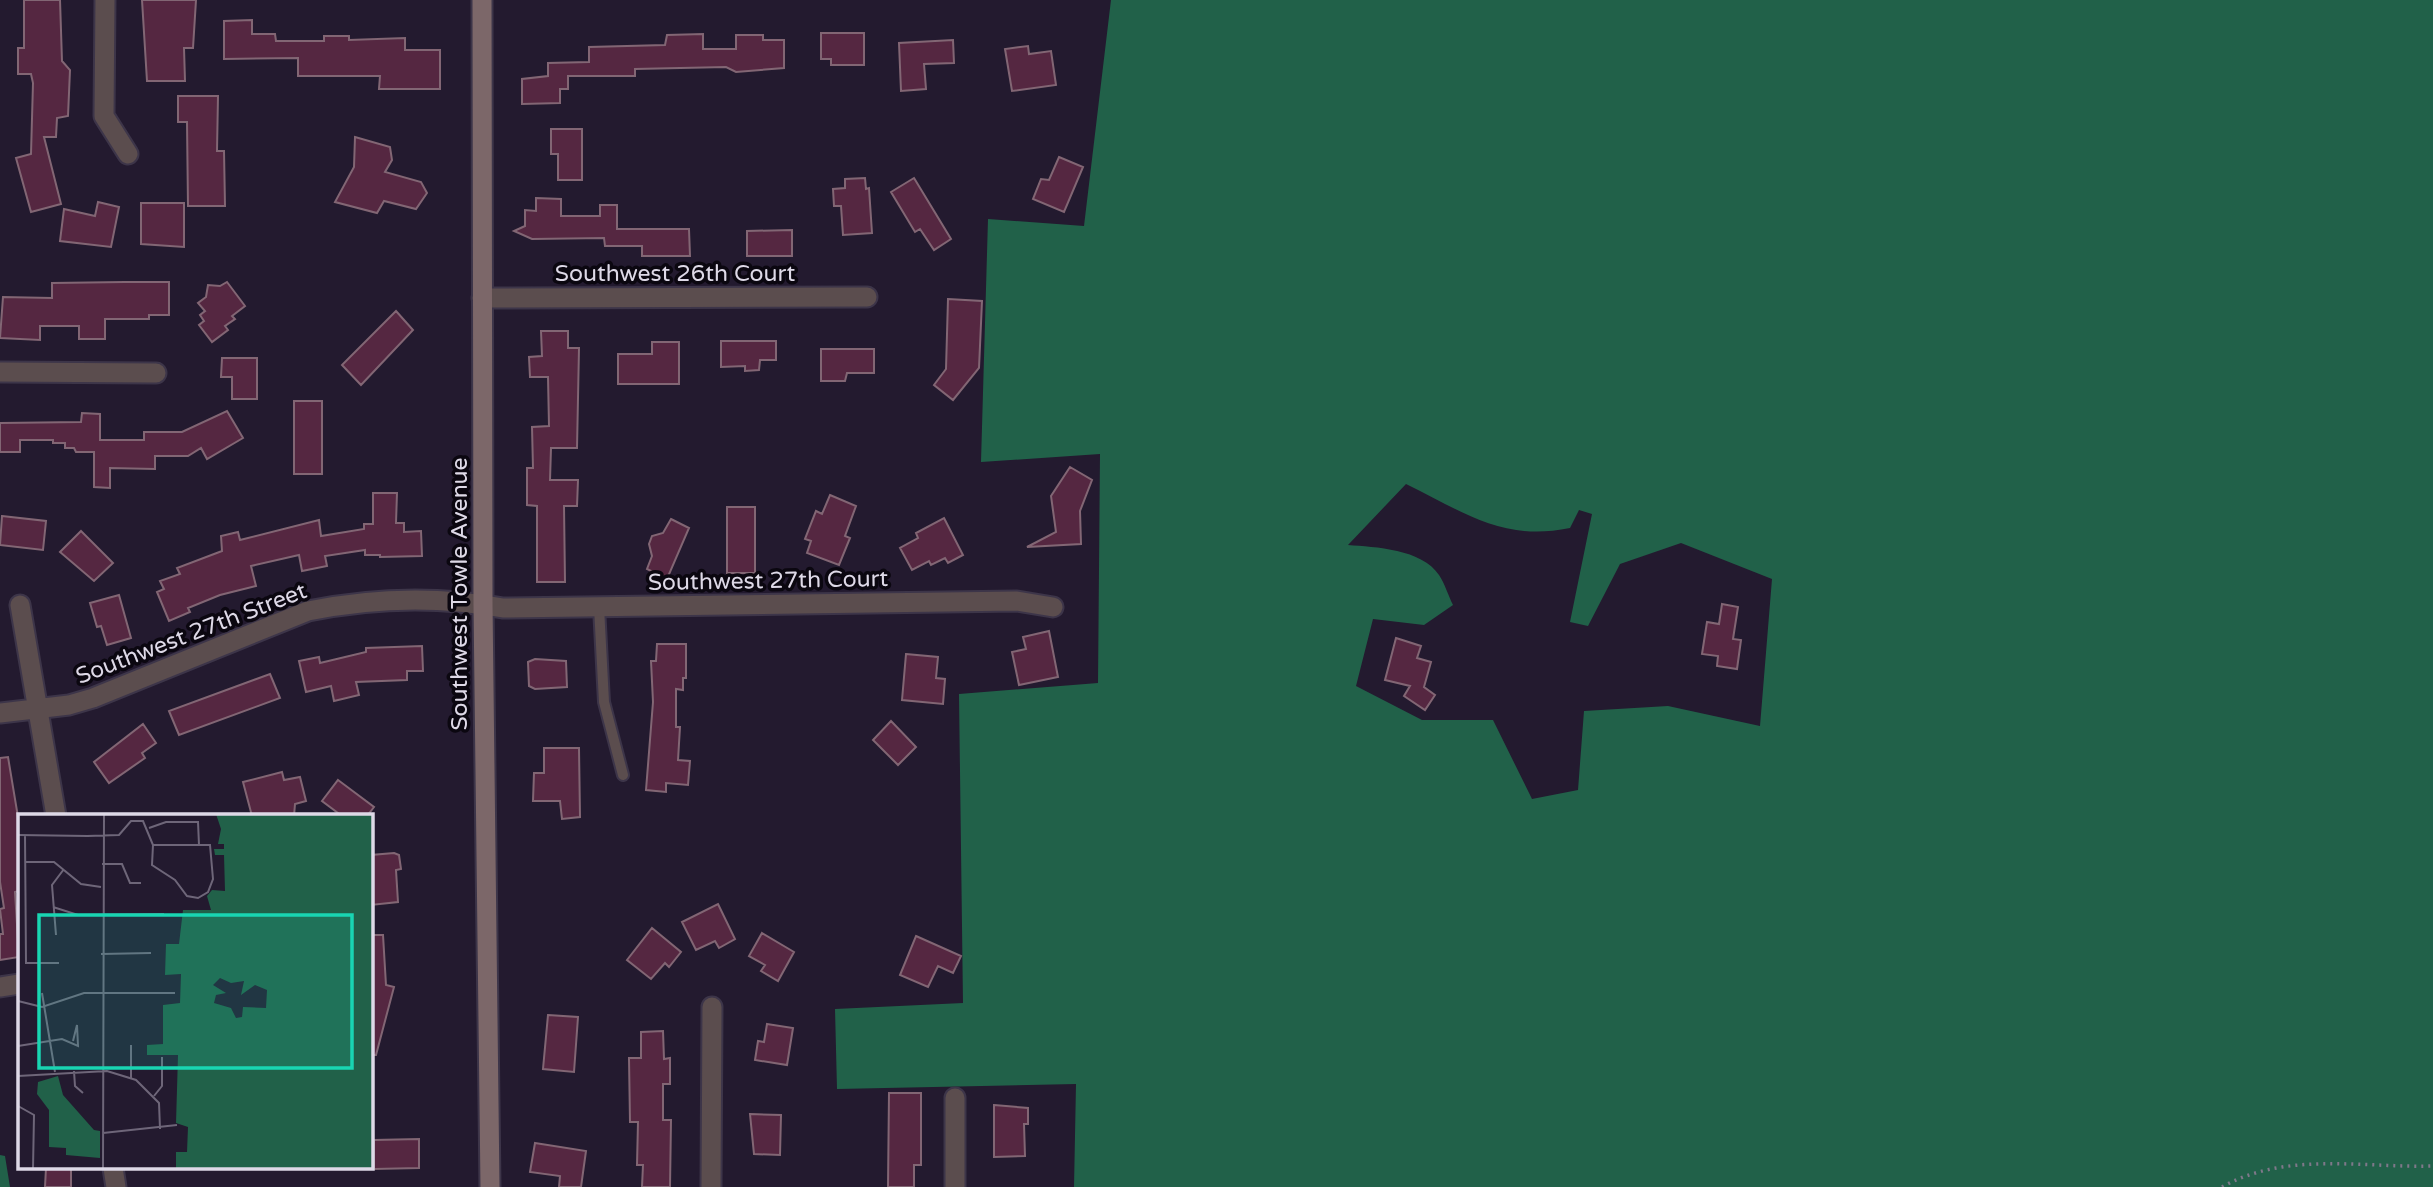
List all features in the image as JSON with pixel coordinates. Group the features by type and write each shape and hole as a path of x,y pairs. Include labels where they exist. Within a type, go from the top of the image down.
{"main road":[{"name":"Southwest Towle Avenue","path":"482,0 483,604 490,1187"}],"street":[{"path":"105,0 104,117 128,154"},
{"name":"Southwest 26th Court","path":"482,298 867,297"},
{"path":"0,372 156,373"},
{"name":"Southwest 27th Street","path":"0,713 38,710 93,698 308,611 346,603 386,601 483,604"},
{"name":"Southwest 27th Court","path":"483,604 503,608 1017,601 1053,607"},
{"path":"20,605 56,814"},
{"path":"0,987 18,984"},
{"path":"711,1187 712,1007"},
{"path":"955,1098 956,1187"}],"lane":[{"path":"599,607 604,702 623,775"}],"path":[{"path":"2222,1187 2251,1173 2299,1163 2433,1166"}],"green space":[{"path":"1111,0 2433,0 2433,1187 1074,1187 1076,1084 837,1089 835,1009 963,1003 959,694 1098,683 1100,454 981,462 988,219 1084,226","holes":["1406,484 1465,514 1504,528 1524,531 1570,528 1579,510 1592,514 1570,622 1588,626 1620,564 1681,543 1772,579 1760,726 1668,706 1584,711 1578,790 1532,799 1493,720 1422,720 1356,686 1373,619 1424,625 1453,605 1439,575 1421,560 1397,551 1348,545"]},
{"path":"0,1155 5,1156 10,1187 0,1187"}],"building":[{"path":"24,0 60,0 62,61 70,70 68,116 57,118 56,137 44,137 61,204 31,212 16,158 31,154 33,83 31,74 18,74 18,48 24,48"},
{"path":"142,0 196,0 193,48 184,48 185,81 147,81"},
{"path":"252,20 252,34 275,34 276,41 324,41 324,36 349,36 349,40 405,38 405,50 440,50 440,89 379,89 380,76 298,76 298,58 224,59 224,21"},
{"path":"821,33 864,33 864,65 831,65 831,59 821,59"},
{"path":"703,34 703,49 736,49 736,35 763,35 763,40 784,40 784,68 736,72 726,67 635,69 635,76 568,76 568,89 560,89 560,103 522,104 522,79 548,76 548,63 589,62 589,47 665,45 667,35"},
{"path":"953,40 954,63 924,64 926,89 901,91 899,43"},
{"path":"1028,46 1029,54 1051,51 1056,85 1012,91 1005,49"},
{"path":"178,96 218,96 217,151 224,151 225,206 188,206 187,122 178,122"},
{"path":"551,129 582,129 582,180 558,180 558,154 551,154"},
{"path":"355,137 390,147 392,160 385,172 421,182 427,193 416,209 384,201 377,213 335,202 354,167"},
{"path":"1059,157 1083,167 1064,212 1033,199 1041,179 1049,180"},
{"path":"865,178 866,189 869,188 872,233 843,235 841,206 834,206 833,189 845,188 845,179"},
{"path":"914,178 951,239 934,250 920,229 915,232 891,192"},
{"path":"536,198 561,199 561,216 600,216 600,205 617,205 617,229 689,229 690,256 642,256 642,246 605,246 604,238 532,239 514,231 525,226 525,210 536,211"},
{"path":"98,202 119,207 111,247 60,241 64,209 95,216"},
{"path":"141,203 184,203 184,247 141,244"},
{"path":"792,230 792,256 747,256 747,231"},
{"path":"169,282 169,315 149,315 149,319 105,319 105,339 79,339 79,326 40,326 40,340 0,338 3,297 52,298 52,283"},
{"path":"227,282 245,306 232,316 235,319 225,326 228,330 212,342 199,325 204,321 200,315 205,311 198,303 206,297 208,285 220,286"},
{"path":"948,299 982,301 979,368 953,400 934,385 946,369"},
{"path":"396,311 413,330 361,385 342,365"},
{"path":"541,331 568,331 568,348 579,348 577,448 551,448 550,480 578,480 577,506 564,506 565,582 537,582 537,506 527,505 527,468 533,468 532,427 549,426 548,377 530,377 529,357 542,356"},
{"path":"721,341 776,341 776,360 760,360 759,370 745,371 745,366 721,367"},
{"path":"652,342 679,342 679,384 618,384 618,354 652,354"},
{"path":"821,349 874,349 874,373 847,373 845,381 821,381"},
{"path":"222,358 257,358 257,399 232,399 232,377 221,377"},
{"path":"294,401 322,401 322,474 294,474"},
{"path":"227,411 243,438 207,459 201,448 188,456 155,456 155,469 110,468 110,488 94,487 94,452 76,452 74,448 65,448 65,443 53,443 53,440 20,440 20,452 0,452 0,423 81,422 82,413 100,414 100,440 144,440 144,432 182,432"},
{"path":"1070,467 1092,480 1080,511 1081,544 1027,547 1056,532 1051,496"},
{"path":"373,493 397,493 396,523 404,523 404,532 421,531 422,556 380,557 365,555 365,550 325,556 327,566 302,571 299,555 251,566 256,586 220,595 188,608 190,612 169,621 157,592 164,589 160,581 180,574 177,568 222,551 221,536 238,532 240,540 319,520 321,536 364,529 364,524 373,524"},
{"path":"830,495 856,506 845,536 850,538 839,565 807,553 811,541 805,539 816,511 822,514"},
{"path":"727,507 755,507 755,573 727,573"},
{"path":"2,516 46,521 43,550 0,545"},
{"path":"944,518 963,555 948,563 945,558 931,565 929,561 912,570 900,548 918,538 916,533"},
{"path":"671,519 689,528 667,579 647,569 652,556 649,544 652,536 663,533"},
{"path":"81,531 113,563 94,581 60,552"},
{"path":"119,595 131,638 107,645 101,626 97,627 90,603"},
{"path":"1722,604 1738,607 1733,639 1741,640 1737,669 1717,666 1718,656 1702,654 1707,622 1719,624"},
{"path":"1049,631 1058,677 1019,685 1012,652 1026,649 1023,637"},
{"path":"1396,638 1421,646 1417,658 1431,662 1424,687 1435,695 1425,710 1404,696 1410,686 1385,680"},
{"path":"657,644 686,644 686,678 683,678 683,690 676,689 676,727 680,727 678,760 690,761 688,785 666,783 666,792 646,790 653,702 651,661 656,661"},
{"path":"422,646 423,671 407,671 407,680 356,682 359,695 334,701 331,686 306,692 299,661 319,657 320,663 366,652 366,648"},
{"path":"906,654 938,657 936,678 945,679 943,704 902,700"},
{"path":"535,659 566,661 567,687 535,689 529,686 528,662"},
{"path":"270,674 280,698 179,735 169,711"},
{"path":"891,721 916,747 898,765 873,740"},
{"path":"143,724 156,743 142,753 145,758 109,783 94,762"},
{"path":"544,748 579,748 580,817 562,819 560,801 533,801 534,773 544,773"},
{"path":"8,757 18,817 18,891 15,892 18,957 0,960 0,934 3,934 0,909 4,908 0,882 0,758"},
{"path":"282,772 284,780 300,777 306,801 295,804 294,814 251,814 243,782"},
{"path":"338,780 374,807 369,814 339,814 322,801"},
{"path":"373,855 399,855 401,869 396,870 398,902 373,905"},
{"path":"718,904 735,939 719,948 715,941 696,950 682,922"},
{"path":"652,928 681,952 669,967 665,963 651,979 627,960"},
{"path":"762,933 794,952 778,981 761,971 765,965 749,956"},
{"path":"373,935 383,935 386,985 394,987 376,1055 373,1055"},
{"path":"916,936 961,956 953,973 938,966 928,987 900,975"},
{"path":"548,1015 578,1017 574,1072 543,1069"},
{"path":"767,1024 793,1028 787,1065 755,1060 758,1041 764,1042"},
{"path":"663,1031 664,1059 670,1058 670,1084 663,1084 663,1120 671,1120 670,1187 642,1187 643,1165 637,1165 638,1122 630,1122 629,1058 641,1058 641,1032"},
{"path":"889,1093 921,1093 921,1165 914,1165 914,1187 888,1187"},
{"path":"994,1105 1028,1108 1028,1124 1024,1124 1025,1156 994,1157"},
{"path":"750,1114 781,1115 780,1155 754,1154"},
{"path":"419,1139 419,1168 374,1169 374,1140"},
{"path":"535,1143 586,1151 581,1187 559,1187 560,1176 530,1172"},
{"path":"46,1170 71,1170 71,1187 45,1187"}]}
